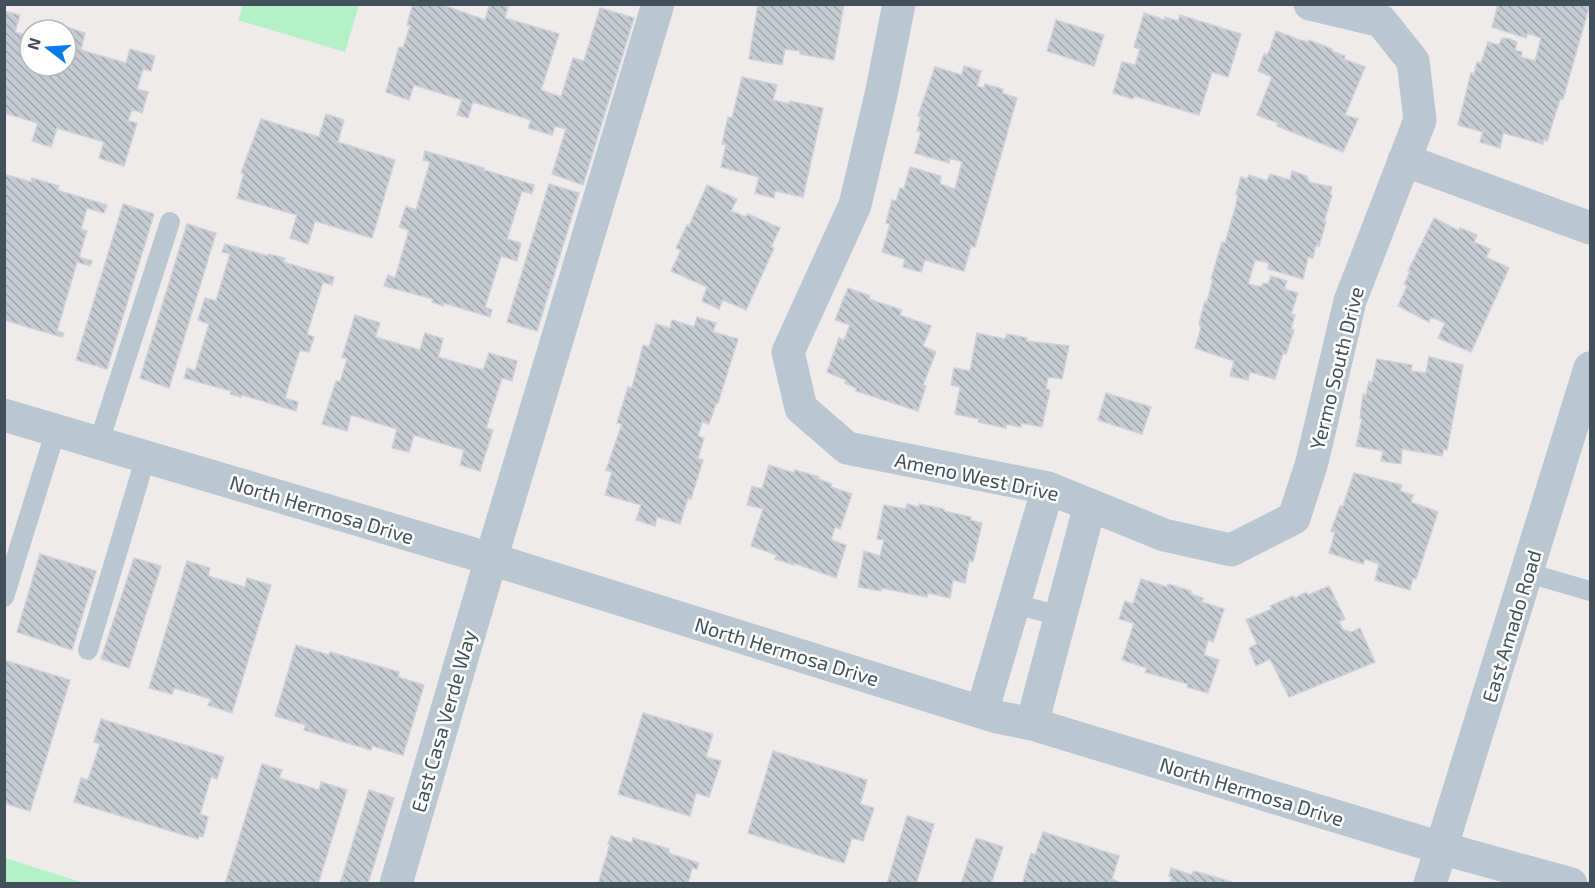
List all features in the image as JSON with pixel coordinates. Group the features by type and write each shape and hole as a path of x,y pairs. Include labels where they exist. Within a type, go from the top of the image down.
{"street":[{"name":"East Casa Verde Way","path":"396,884 658,4"},
{"name":"Ameno West Drive","path":"899,4 881,95 855,205 788,352 801,408 847,448 1048,488 1164,535 1231,550"},
{"name":"Yermo South Drive","path":"1231,550 1294,518 1312,462 1350,301 1420,120 1413,61 1381,21 1310,4"},
{"path":"1404,160 1590,228"},
{"name":"East Amado Road","path":"1430,884 1590,368"},
{"name":"North Hermosa Drive","path":"4,415 491,559 982,712 1032,724 1441,848 1571,884"},
{"path":"982,712 1048,488"},
{"path":"1032,724 1090,506"}],"lane":[{"path":"99,442 170,222"},
{"path":"4,597 56,430"},
{"path":"88,650 146,456"},
{"path":"1528,573 1590,591"},
{"path":"1014,604 1061,616"}],"green space":[{"path":"243,4 359,5 345,52 238,20"},
{"path":"5,858 84,883 5,883"}],"building":[{"path":"413,4 440,4 485,20 490,4 499,4 508,7 505,18 559,34 541,90 561,97 573,58 584,61 600,8 634,18 583,185 552,174 566,129 555,126 552,135 528,128 531,120 473,102 468,118 457,115 462,100 414,85 409,100 386,92 399,47 403,48 410,26 407,25"},
{"path":"758,4 844,4 834,60 785,49 782,65 749,59"},
{"path":"1495,4 1590,4 1563,99 1560,99 1547,141 1544,139 1543,144 1503,133 1500,148 1480,142 1483,132 1458,125 1471,73 1474,74 1477,62 1481,63 1488,42 1499,45 1502,38 1510,39 1517,42 1515,50 1522,52 1521,57 1535,61 1541,38 1528,33 1526,38 1492,27 1498,5"},
{"path":"4,11 20,15 15,32 18,33 18,78 78,78 78,31 85,33 81,50 126,63 130,49 155,56 151,71 143,69 137,89 148,92 142,113 132,109 128,121 137,123 124,166 99,158 104,142 57,128 51,147 32,141 38,123 4,113"},
{"path":"1144,13 1164,20 1165,17 1178,21 1180,15 1241,34 1228,77 1212,72 1199,115 1134,96 1133,99 1113,93 1122,62 1135,65 1140,49 1134,47"},
{"path":"1056,20 1104,35 1094,66 1047,51"},
{"path":"1276,31 1332,49 1345,56 1344,59 1365,67 1345,115 1358,119 1343,152 1277,126 1278,123 1257,115 1272,77 1258,71 1264,54 1267,55 1270,49"},
{"path":"964,66 981,71 977,86 984,88 985,84 1003,89 1002,93 1017,98 975,247 971,246 964,271 925,260 921,272 903,267 905,259 882,252 890,224 886,223 892,200 896,201 900,188 904,189 910,167 941,176 940,184 955,189 962,162 950,158 949,163 915,153 921,132 917,131 921,117 918,116 935,67 962,75"},
{"path":"742,77 777,85 773,100 823,108 803,197 775,191 774,198 755,193 759,177 721,167 726,145 722,144 728,117 732,118"},
{"path":"326,114 344,120 338,142 395,160 372,238 315,221 308,244 290,238 297,215 237,198 244,173 241,173 261,119 319,137"},
{"path":"425,151 534,185 532,194 522,191 507,239 521,243 517,261 501,256 485,307 492,310 490,317 444,303 443,306 432,302 433,299 384,286 388,275 395,278 409,230 399,227 406,206 416,210 430,162 423,160"},
{"path":"1292,171 1307,176 1309,182 1332,187 1319,246 1316,245 1313,258 1308,257 1303,279 1268,269 1269,263 1255,260 1248,284 1261,287 1263,283 1268,284 1271,276 1287,281 1284,289 1298,293 1291,314 1295,315 1291,329 1294,330 1286,354 1283,353 1275,379 1250,372 1248,380 1230,376 1234,361 1195,348 1205,301 1207,302 1222,242 1225,243 1241,177 1247,179 1249,175 1267,181 1270,174 1290,180"},
{"path":"4,174 31,182 32,178 59,186 57,190 107,205 104,213 87,208 81,229 87,231 79,257 92,261 90,266 77,262 57,331 64,333 62,337 4,320"},
{"path":"549,184 579,193 537,331 507,322"},
{"path":"707,185 737,199 731,211 746,217 748,214 780,228 771,247 774,248 746,310 723,300 719,309 702,301 707,287 671,271 681,250 676,248 687,225 689,226"},
{"path":"123,204 154,214 107,369 76,360"},
{"path":"1434,218 1459,231 1460,228 1477,235 1474,242 1490,249 1486,257 1509,268 1471,352 1438,338 1445,323 1431,317 1429,322 1398,306 1407,286 1404,284 1410,272 1408,271"},
{"path":"187,224 216,233 169,388 140,378"},
{"path":"225,244 268,256 269,254 285,258 283,262 334,277 332,285 323,282 307,334 314,337 309,352 300,350 285,398 298,402 296,411 242,395 241,397 230,394 231,391 184,378 187,368 195,371 209,324 198,320 205,298 216,301 230,254 222,252"},
{"path":"848,288 870,296 869,299 902,310 900,315 931,326 923,346 936,352 923,385 926,386 918,411 856,391 856,388 845,383 846,380 827,372 839,338 844,340 850,325 835,320"},
{"path":"355,315 380,323 375,337 420,350 425,333 443,339 438,357 483,370 489,353 517,361 512,381 502,378 486,428 493,430 480,471 460,465 464,450 414,435 409,452 392,448 397,429 351,415 347,431 322,424 336,381 340,382 347,359 342,357"},
{"path":"697,317 716,323 713,332 738,339 709,424 702,422 698,436 704,438 698,458 703,460 691,499 688,498 680,524 657,517 655,526 636,520 641,505 605,495 612,472 606,470 622,424 617,423 628,387 632,388 643,345 649,347 656,324 670,328 672,320 694,327"},
{"path":"977,333 1005,339 1007,334 1027,338 1026,341 1069,346 1062,379 1048,377 1046,389 1050,390 1042,427 1021,423 1021,427 1006,424 1006,428 955,414 960,387 951,385 954,368 970,371"},
{"path":"1429,357 1463,365 1447,450 1444,449 1442,456 1402,449 1401,464 1381,461 1383,451 1356,446 1362,419 1360,418 1363,394 1366,395 1369,381 1372,382 1377,359 1412,365 1411,371 1426,373"},
{"path":"1106,393 1151,407 1142,434 1098,420"},
{"path":"769,465 794,473 795,470 819,477 818,479 832,484 831,487 852,494 840,529 835,527 831,540 846,545 836,578 794,563 794,565 775,559 777,555 751,546 763,509 747,505 752,486 762,489"},
{"path":"1354,473 1402,485 1400,491 1413,495 1411,502 1438,512 1416,579 1413,578 1410,590 1375,580 1379,564 1365,559 1363,564 1329,553 1335,533 1331,531 1340,506 1343,506"},
{"path":"907,504 944,509 944,511 971,517 970,520 982,523 973,562 969,561 965,583 953,580 950,598 928,593 927,597 882,588 881,591 858,587 864,551 880,556 884,540 877,539 884,505 906,509"},
{"path":"40,554 96,571 72,650 17,632"},
{"path":"134,558 161,566 129,668 101,659"},
{"path":"187,561 210,568 208,576 245,587 247,578 271,585 232,713 208,705 211,699 174,688 172,694 149,688"},
{"path":"1141,579 1191,591 1190,594 1203,598 1202,602 1224,609 1213,642 1208,640 1204,655 1219,660 1208,693 1187,687 1188,684 1145,672 1147,668 1122,660 1134,623 1119,619 1125,601 1133,604"},
{"path":"1329,586 1345,619 1339,621 1343,630 1352,632 1360,628 1375,662 1289,697 1270,659 1256,666 1249,648 1257,644 1246,620 1272,609 1270,606 1293,596 1295,598 1306,592 1308,595"},
{"path":"296,645 329,655 330,652 399,672 398,677 424,685 403,755 372,746 371,750 304,730 306,725 275,716"},
{"path":"4,660 70,680 30,811 4,803"},
{"path":"643,713 713,734 706,757 721,761 709,797 696,793 690,816 618,794"},
{"path":"101,719 224,757 217,779 211,777 200,814 208,817 203,837 199,836 198,839 74,802 81,778 88,780 100,744 94,742"},
{"path":"773,751 867,780 860,804 874,808 863,841 852,838 844,863 748,833"},
{"path":"262,764 282,770 279,778 319,790 321,782 347,790 318,884 225,884"},
{"path":"369,790 394,798 368,884 340,884"},
{"path":"907,816 934,824 916,884 887,884"},
{"path":"1043,832 1119,856 1112,879 1123,884 1022,884 1031,853 1035,855"},
{"path":"611,836 632,843 633,838 669,849 668,853 699,863 697,869 692,868 688,884 598,884"},
{"path":"976,838 1003,847 991,884 961,884"},
{"path":"1171,868 1192,875 1194,871 1232,882 1170,884"}]}
